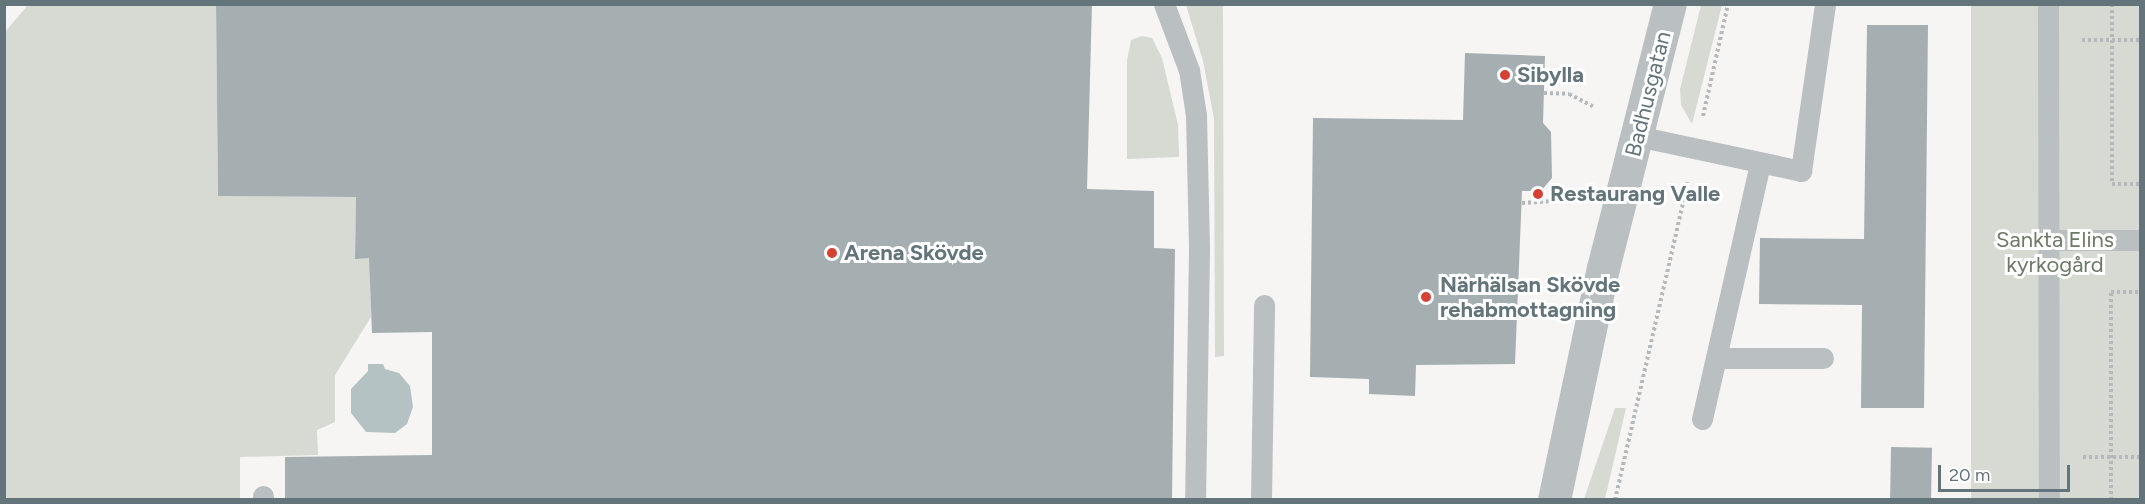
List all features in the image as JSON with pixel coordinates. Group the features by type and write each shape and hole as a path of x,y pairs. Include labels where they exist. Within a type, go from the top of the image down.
{"street":[{"name":"Badhusgatan","path":"1554,500 1603,268 1670,4"}],"lane":[{"path":"1164,4 1189,70 1196,115 1199,250 1195,500"},
{"path":"1637,136 1695,151 1801,171 1825,4"},
{"path":"2048,4 2049,500"},
{"path":"1702,419 1760,164"},
{"path":"2048,240 2140,240"},
{"path":"1261,500 1264,305"},
{"path":"1716,358 1823,358"}],"path":[{"path":"1615,500 1728,4"},
{"path":"2112,4 2112,184 2140,184"},
{"path":"2048,40 2140,40"},
{"path":"1544,93 1569,94 1595,107"},
{"path":"1522,202 1571,200"},
{"path":"2111,500 2111,292 2140,292"},
{"path":"2049,457 2140,457"}],"green space":[{"path":"28,5 216,5 218,196 356,197 355,258 370,257 371,317 335,375 335,422 317,430 318,455 240,457 240,499 5,500 5,32"},
{"path":"1186,5 1223,5 1224,356 1215,357 1214,119 1203,61"},
{"path":"1701,5 1722,5 1692,124 1681,105 1680,89"},
{"name":"Sankta Elins kyrkogård","path":"1971,5 2140,5 2140,500 1971,500"},
{"path":"1142,36 1152,38 1162,58 1178,125 1179,157 1127,159 1127,61 1131,40"},
{"path":"1615,408 1626,408 1605,499 1584,499"}],"shaded area":[{"path":"368,364 383,364 385,369 399,373 410,386 413,407 407,424 395,433 366,432 351,413 351,389 368,371"}],"building":[{"name":"Arena Skövde","path":"216,4 1092,4 1087,189 1154,191 1154,248 1175,249 1172,500 285,500 285,457 432,455 432,332 372,333 369,258 355,259 356,197 218,196"},
{"path":"1867,25 1928,25 1924,408 1861,408 1862,305 1759,304 1760,238 1864,239"},
{"path":"1465,53 1545,56 1543,123 1551,132 1552,178 1541,191 1522,191 1515,364 1416,365 1415,396 1369,394 1369,379 1310,377 1313,118 1463,120"},
{"path":"1891,447 1932,448 1931,500 1890,500"}],"place":[{"name":"Sibylla","path":"1505,75"},
{"name":"Restaurang Valle","path":"1538,194"},
{"name":"Arena Skövde","path":"832,253"},
{"name":"Närhälsan Skövde rehabmottagning","path":"1426,297"}]}
